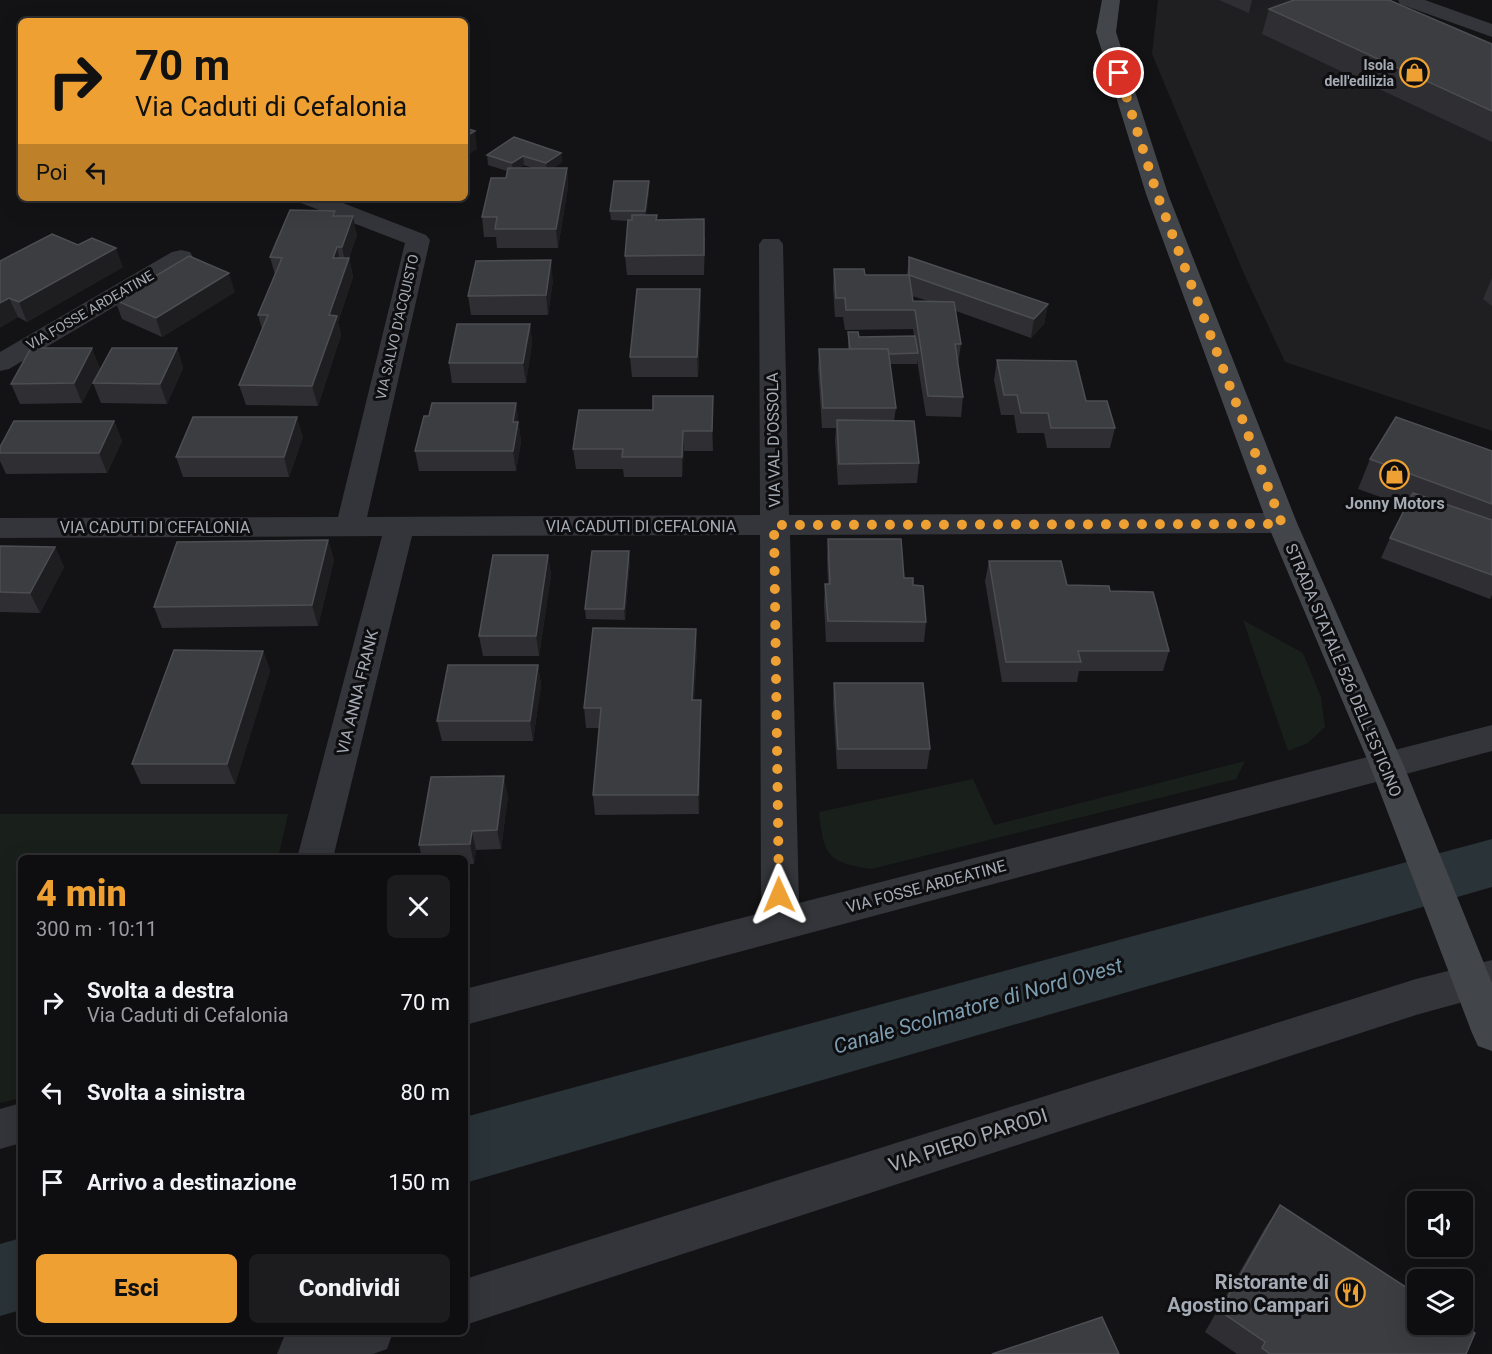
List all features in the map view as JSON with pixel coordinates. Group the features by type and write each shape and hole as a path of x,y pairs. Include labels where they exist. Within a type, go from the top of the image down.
{"street":[{"name":"STRADA STATALE 526 DELL'ESTICINO","path":"1111,0 1106,32 1157,194 1282,524 1477,974 1492,1033"},
{"path":"1407,0 1492,31"},
{"name":"VIA SALVO D'ACQUISTO","path":"317,201 418,240 350,527"},
{"name":"VIA VAL D'OSSOLA","path":"771,244 780,925"},
{"name":"VIA FOSSE ARDEATINE","path":"0,363 181,257"},
{"name":"VIA CADUTI DI CEFALONIA","path":"0,528 1282,524"},
{"name":"VIA ANNA FRANK","path":"316,855 399,527"},
{"name":"VIA FOSSE ARDEATINE","path":"468,1006 780,925 1393,782 1492,738"},
{"name":"VIA PIERO PARODI","path":"468,1301 1416,997 1477,974"},
{"path":"0,1129 18,1124"},
{"path":"301,1354 361,1335"}],"shaded area":[{"path":"1158,0 1332,0 1492,69 1492,431 1285,362 1245,276 1152,54"},
{"path":"1243,620 1303,653 1321,697 1325,727 1308,743 1288,751"},
{"path":"1245,761 1236,779 871,869 845,863 830,854 821,827 819,812 973,779 994,825"},
{"path":"0,814 288,814 279,855 18,855 18,1099 0,1103"}],"building":[{"path":"1294,0 1389,0 1492,44 1492,111 1269,9"},
{"path":"514,137 561,153 546,163 523,156 512,163 487,155"},
{"path":"508,168 567,168 556,229 495,229 497,217 482,217 491,178 506,178"},
{"path":"614,181 649,181 645,211 610,211"},
{"path":"290,210 335,211 333,216 353,216 342,247 337,247 333,258 349,258 329,315 337,316 312,386 239,385 268,315 258,315 282,258 270,257"},
{"path":"632,215 657,215 656,220 704,219 704,255 625,256 628,220 632,220"},
{"path":"52,234 78,245 92,238 116,248 19,302 9,298 0,303 0,261"},
{"path":"189,256 229,273 156,318 115,300"},
{"path":"909,257 1048,304 1034,319 909,275"},
{"path":"551,260 546,295 468,296 476,261"},
{"path":"834,269 864,269 865,275 909,275 913,301 954,302 961,344 955,344 963,397 928,396 915,310 846,310 845,298 836,298"},
{"path":"637,289 700,289 697,357 630,357"},
{"path":"457,324 530,324 523,363 449,363"},
{"path":"848,332 858,332 859,337 915,336 918,353 889,354 888,349 850,349"},
{"path":"31,348 92,348 74,383 11,384"},
{"path":"112,348 177,348 160,384 93,383"},
{"path":"819,349 888,349 896,408 823,408"},
{"path":"997,360 1076,361 1086,401 1107,401 1115,428 1051,428 1048,413 1021,413 1017,395 1004,395"},
{"path":"653,396 713,396 712,431 683,431 682,457 622,457 623,449 573,449 579,410 653,410"},
{"path":"432,403 516,403 513,422 518,422 513,451 415,451 424,416 429,416"},
{"path":"193,417 297,417 284,457 176,457"},
{"path":"1396,417 1492,451 1492,504 1370,459"},
{"path":"837,420 914,421 919,463 839,464"},
{"path":"14,421 114,421 99,453 0,453 0,447"},
{"path":"1413,493 1492,520 1492,575 1390,538"},
{"path":"828,539 901,539 904,578 913,578 913,585 923,586 926,622 828,621 825,584 830,584"},
{"path":"328,540 312,605 154,607 177,542"},
{"path":"0,546 55,547 30,593 0,592"},
{"path":"592,551 629,551 624,609 585,609"},
{"path":"493,555 548,555 536,636 479,636"},
{"path":"989,561 1061,561 1067,585 1109,586 1110,591 1153,592 1169,651 1078,651 1081,662 1006,662"},
{"path":"593,628 696,629 692,700 701,700 698,795 593,795 601,708 584,708"},
{"path":"174,650 263,651 227,764 132,764"},
{"path":"448,665 538,665 530,721 437,721"},
{"path":"834,683 923,683 930,749 838,749"},
{"path":"504,776 497,830 472,831 470,844 419,845 431,777"},
{"path":"1280,1205 1407,1288 1407,1335 1473,1335 1473,1332 1475,1333 1466,1354 1270,1354 1262,1348 1265,1342 1220,1311"},
{"path":"1102,1317 1119,1354 992,1354"}],"waterway":[{"name":"Canale Scolmatore di Nord Ovest","path":"468,1149 1492,863"},
{"name":"Canale Scolmatore di Nord Ovest","path":"0,1280 18,1275"}],"place":[{"name":"Isola dell'edilizia","path":"1415,73"},
{"name":"Jonny Motors","path":"1395,475"},
{"name":"Ristorante di Agostino Campari","path":"1350,1293"}],"route":[{"path":"779,895 774,525 1282,524 1157,194 1119,73"}]}
